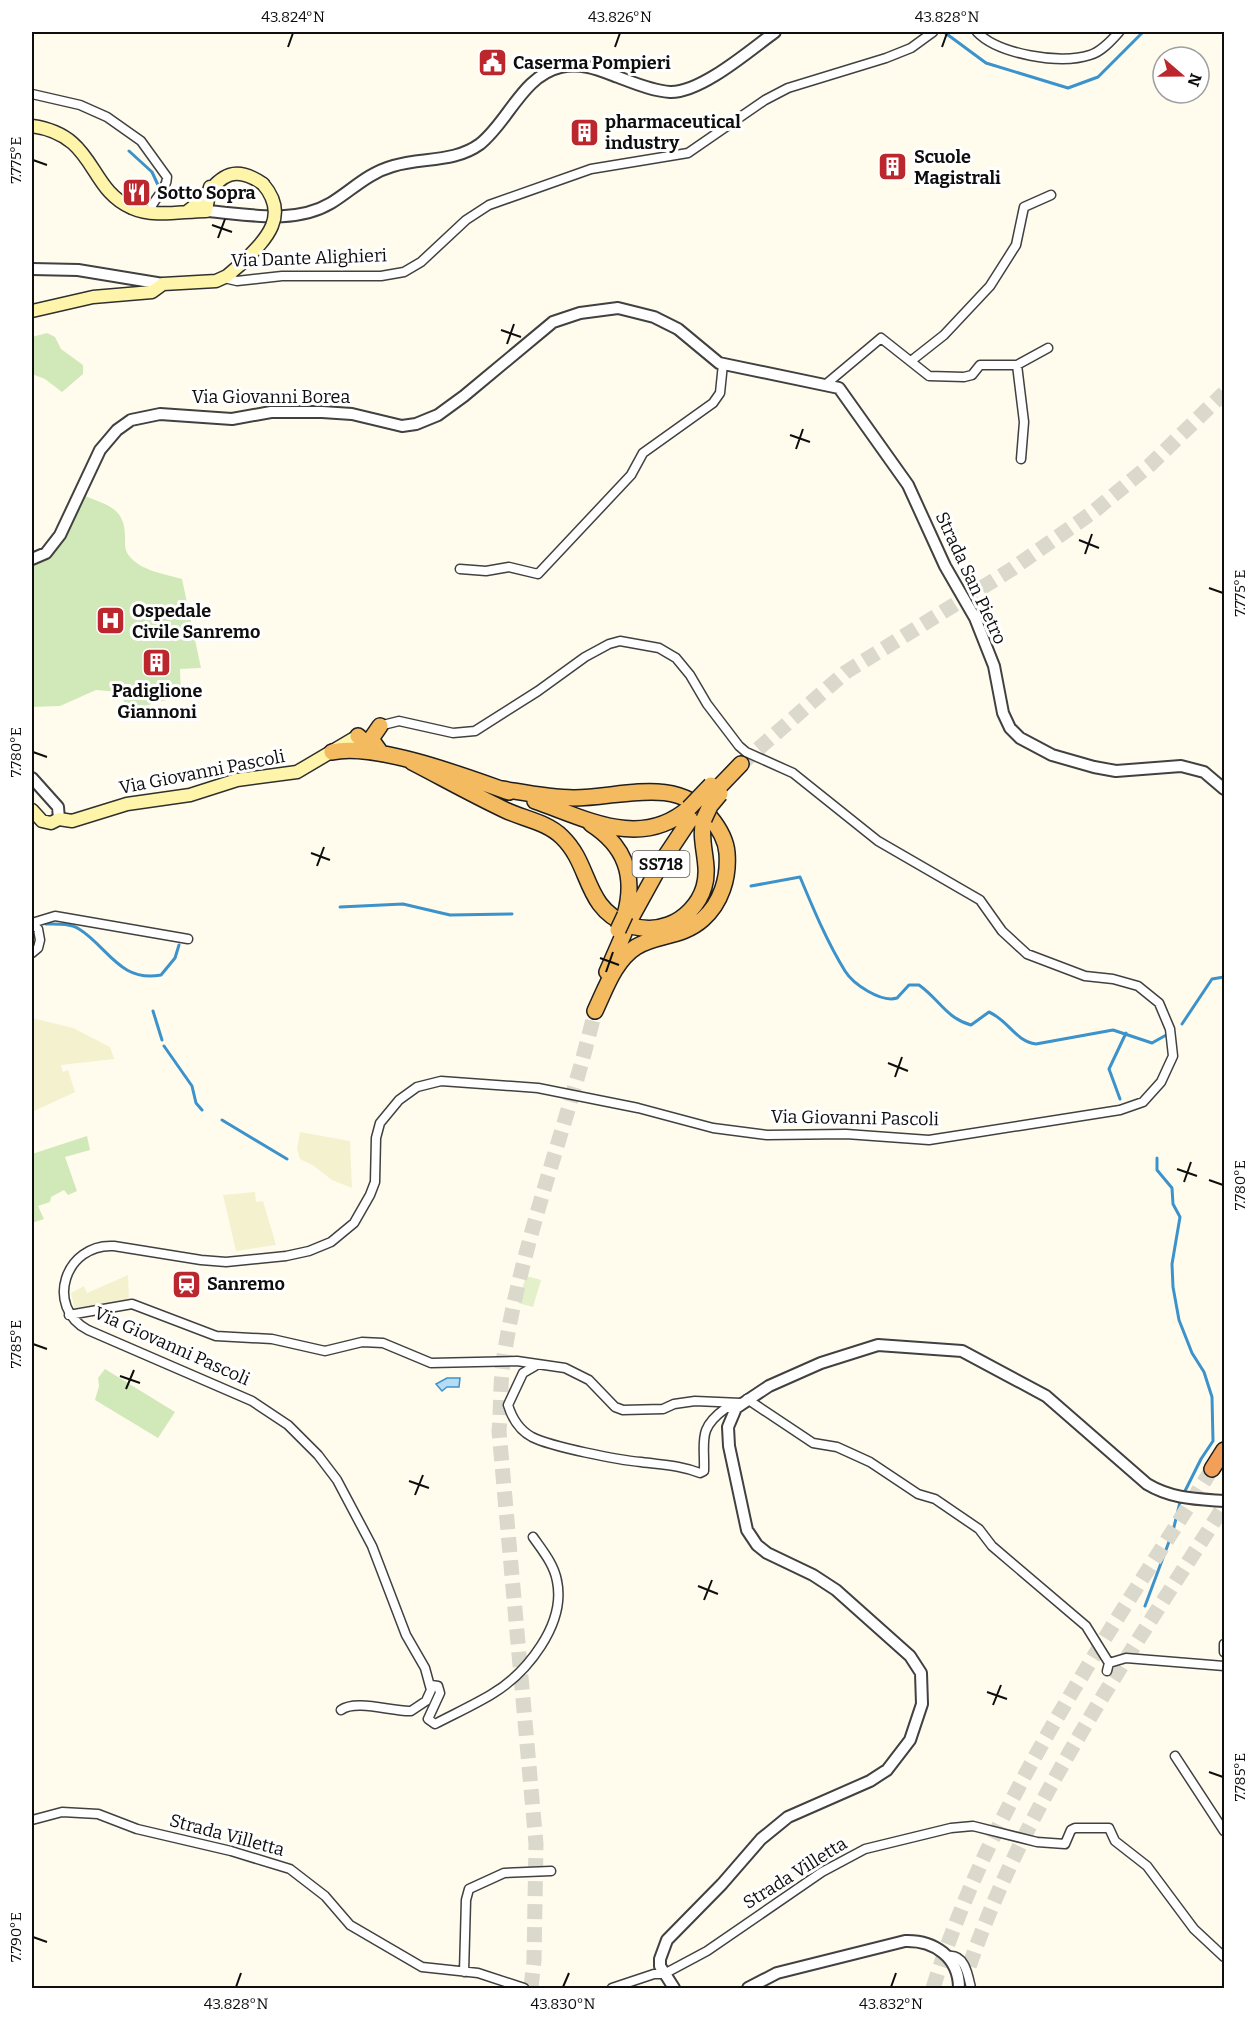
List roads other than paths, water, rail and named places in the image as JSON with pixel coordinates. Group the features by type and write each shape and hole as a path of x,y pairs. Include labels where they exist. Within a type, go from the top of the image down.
{"highway":[{"path":"375,752 371,739 380,726"},
{"path":"358,736 375,752"},
{"path":"332,752 375,752 412,762 502,789 634,831 660,827 696,813 702,834 707,869 704,887 697,902 685,916 668,925 637,927 613,918 597,902 576,856 561,836 547,826 487,801 412,762"},
{"name":"SS718","path":"502,789 573,798 655,791 676,793 698,804 724,838 727,874 713,907 695,926 681,933 637,946 628,954 612,976 594,1013 603,980 628,916 696,813 716,790 737,768"},
{"path":"550,806 589,823 618,847 629,875 628,916"},
{"path":"1212,1469 1224,1449"}],"main road":[{"path":"32,126 50,130 72,143 89,159 102,183 118,201 149,213 206,212 210,187"},
{"path":"188,212 210,187 221,179 236,174 263,184 273,199 274,220 267,237 224,278"},
{"name":"Via Dante Alighieri","path":"163,284 212,282 224,278"},
{"path":"32,311 93,297 152,292 163,284"},
{"name":"Via Giovanni Pascoli","path":"59,819 72,821 127,804 190,795 237,780 297,772 358,736"},
{"path":"32,810 42,821 51,823 59,819"}],"street":[{"path":"206,212 280,216 312,211 331,203 375,173 393,166 460,155 479,144 498,126 526,89 553,69 575,65 590,67 658,91 678,91 699,84 775,32"},
{"name":"Via Dante Alighieri","path":"224,278 237,281 282,276 381,276 404,272 421,262 466,220 489,205 591,169 688,153 765,100 789,88 886,58 910,48 933,32"},
{"path":"977,32 993,44 1015,52 1063,59 1092,55 1119,32"},
{"path":"32,94 91,109 141,141 167,177 166,186 154,200 149,213"},
{"path":"911,361 944,335 990,286 1016,245 1024,207 1051,195"},
{"path":"32,269 78,270 163,284"},
{"name":"Strada San Pietro","path":"496,369 553,322 580,313 618,308 654,317 678,329 706,356 723,364 839,388 908,485 945,566 975,618 994,666 1003,713 1010,728 1020,738 1052,755 1094,767 1116,771 1181,766 1204,772 1224,789"},
{"path":"825,385 881,338 929,376 943,377 972,375 980,365 1017,365 1048,348"},
{"path":"460,569 486,571 509,567 538,574 631,475 643,453 713,403 720,393 723,364"},
{"path":"1017,365 1024,422 1021,459"},
{"name":"Via Giovanni Borea","path":"32,560 45,553 60,535 100,450 117,430 131,420 160,414 232,419 271,412 322,412 352,414 402,426 438,415 496,369"},
{"name":"Via Giovanni Pascoli","path":"358,736 380,726 399,721 453,733 476,731 585,657 609,644 620,641 659,648 676,658 690,675 707,704 746,752 794,773 878,841 980,900 1002,931 1027,954 1085,976 1138,986 1159,1003 1170,1029 1173,1056 1161,1082 1143,1102 1120,1110 929,1140 846,1134 744,1134 538,1088 465,1081 425,1085 417,1087 399,1100 380,1123 376,1138 375,1182 370,1195 354,1223 331,1242 309,1251 286,1256 226,1262 101,1245 90,1248 71,1268 64,1296 69,1315 88,1330 252,1401 288,1425 337,1480 372,1546 406,1635 425,1668 431,1685 438,1686 440,1693 428,1719 435,1724 493,1694 536,1654 550,1625 558,1595 553,1570 532,1537"},
{"path":"32,778 58,807 59,819"},
{"path":"32,953 38,948 40,940 38,929 32,923 56,916 188,939"},
{"path":"69,1315 132,1304 216,1336 272,1339 325,1351 362,1342 383,1343 431,1363 517,1362 565,1368 580,1375 619,1409 663,1409 674,1404 695,1401 742,1403 813,1443 837,1447 870,1462 918,1494 935,1499 980,1529 992,1546 1086,1626 1108,1667 1126,1658 1224,1666"},
{"path":"535,1366 524,1373 508,1405 512,1417 521,1429 532,1437 638,1462 672,1464 700,1473 704,1471 701,1444 707,1425 726,1408 742,1403 820,1363 879,1345 962,1351 1046,1396 1147,1484 1178,1498 1224,1501"},
{"path":"674,1989 664,1974 660,1959 667,1940 722,1884 754,1846 788,1817 870,1781 888,1770 910,1740 922,1704 921,1673 910,1656 836,1590 813,1575 767,1553 757,1545 747,1530 729,1446 728,1427 742,1403"},
{"path":"1224,1644 1224,1652"},
{"path":"341,1710 346,1707 384,1707 411,1711 426,1701 431,1685"},
{"path":"1174,1756 1224,1831"},
{"name":"Strada Villetta","path":"32,1820 62,1812 98,1814 137,1829 231,1851 290,1869 325,1896 350,1925 422,1967 478,1973 524,1989"},
{"name":"Strada Villetta","path":"612,1989 654,1974 664,1974 707,1951 842,1860 865,1849 951,1828 973,1826 1037,1842 1065,1844 1071,1830 1075,1828 1109,1828 1115,1841 1147,1866 1194,1929 1224,1958"},
{"path":"464,1972 466,1900 469,1889 504,1873 551,1871"},
{"path":"748,1989 777,1973 905,1941 927,1942 948,1956 956,1969 959,1989"},
{"path":"948,1956 956,1956 963,1961 972,1989"}],"water":[{"path":"447,1378 460,1378 459,1387 447,1387 442,1391 436,1384"}],"waterway":[{"path":"944,32 986,63 1068,88 1098,77 1143,32"},
{"path":"129,151 152,172 158,185"},
{"path":"751,886 800,877 826,937 845,971 861,987 883,998 897,998 909,985 919,985 962,1022 971,1025 989,1012 1022,1039 1036,1044 1113,1030 1152,1043 1168,1034"},
{"path":"340,907 403,904 450,915 512,914"},
{"path":"46,924 75,927 89,936 124,968 135,974 147,976 161,975 175,958 179,945"},
{"path":"1182,1024 1212,979 1224,977"},
{"path":"153,1011 162,1040"},
{"path":"1120,1099 1109,1069 1126,1033"},
{"path":"164,1046 192,1086 196,1103 202,1110"},
{"path":"222,1120 287,1159"},
{"path":"1157,1158 1157,1170 1172,1188 1173,1204 1180,1217 1172,1264 1173,1287 1179,1320 1192,1353 1204,1372 1212,1397 1213,1441 1184,1493"},
{"path":"1145,1606 1173,1531 1180,1502"}],"tunnel":[{"path":"741,764 846,672 1012,569 1093,512 1150,465 1224,393"},
{"path":"531,1988 534,1960 536,1844 499,1431 501,1380 520,1275 594,1015"},
{"path":"933,1988 958,1919 987,1851 1020,1785 1094,1657 1212,1469"},
{"path":"962,1988 985,1924 1012,1861 1043,1799 1113,1680 1224,1506"}],"place":[{"name":"Caserma Pompieri","path":"492,63"},
{"name":"pharmaceutical industry","path":"584,132"},
{"name":"Scuole Magistrali","path":"893,167"},
{"name":"Sotto Sopra","path":"136,193"},
{"name":"Ospedale Civile Sanremo","path":"111,621"},
{"name":"Padiglione Giannoni","path":"157,662"},
{"name":"Sanremo","path":"186,1284"}]}
